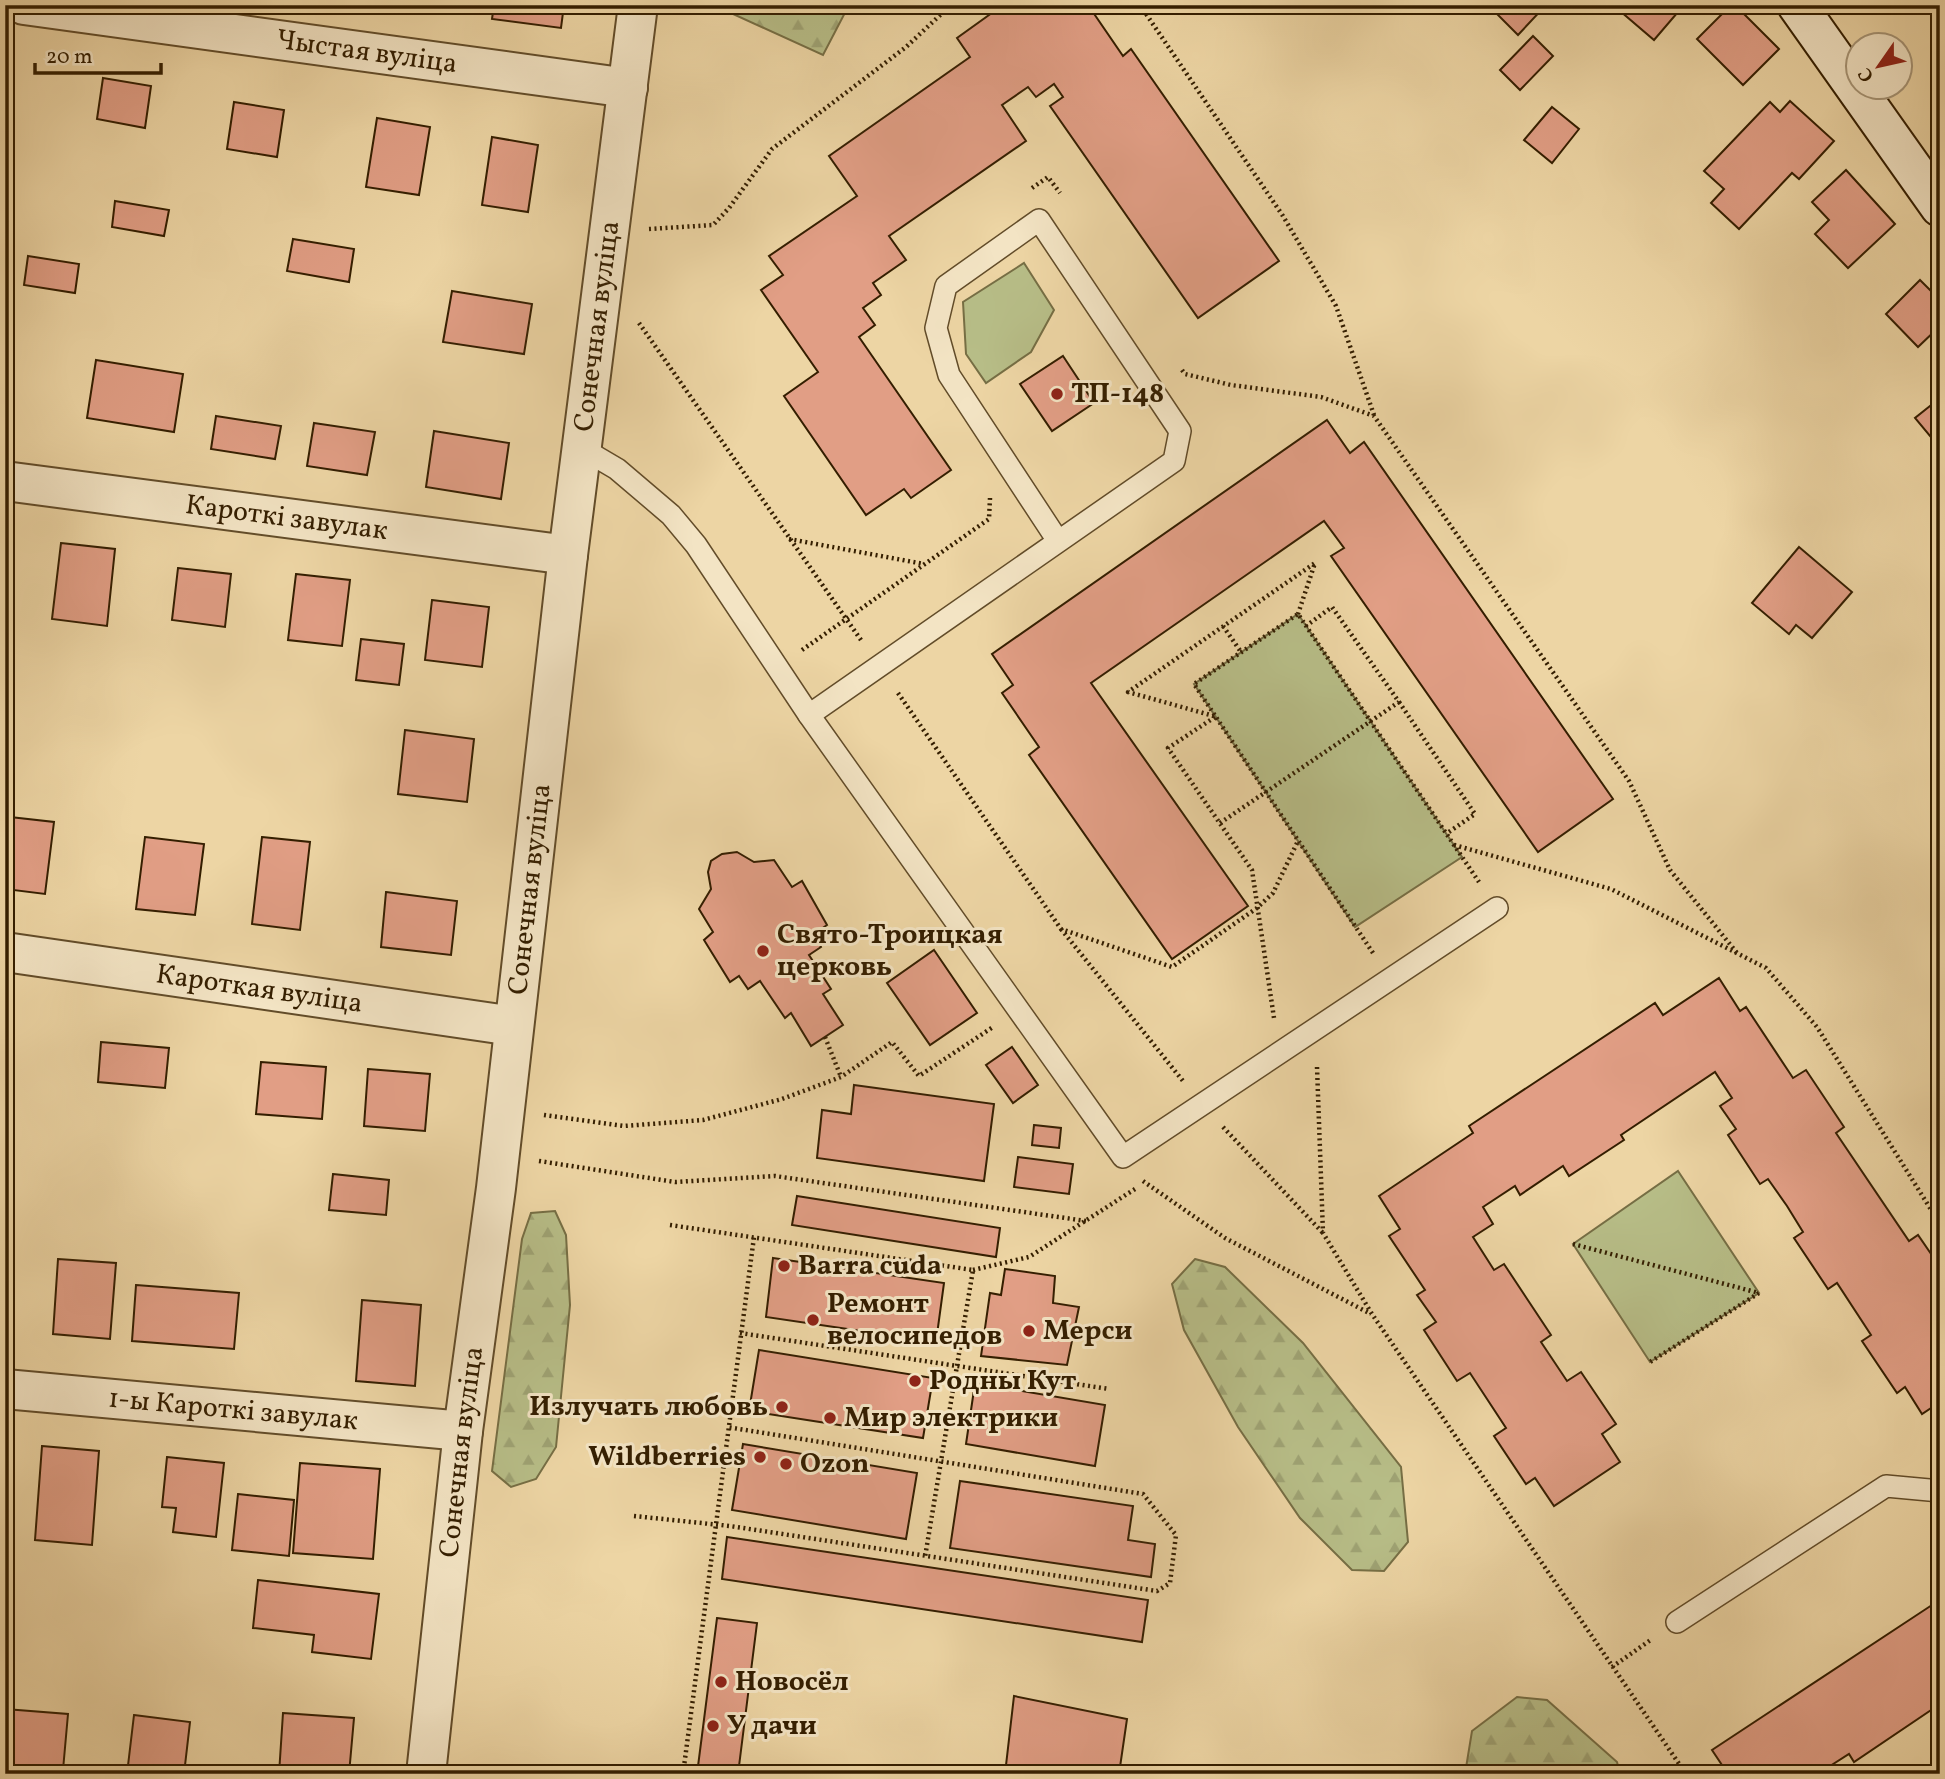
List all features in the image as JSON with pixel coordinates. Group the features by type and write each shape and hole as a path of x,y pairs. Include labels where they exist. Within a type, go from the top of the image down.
{"street":[{"name":"Чыстая вуліца","path":"24,5 628,88"},
{"name":"Сонечная вуліца","path":"426,1774 463,1431 568,555 638,5"},
{"path":"1797,5 1940,206"},
{"name":"Кароткі завулак","path":"5,481 568,555"},
{"name":"Кароткая вуліца","path":"5,952 513,1026"},
{"name":"1-ы Кароткі завулак","path":"5,1389 102,1401 463,1431"}],"lane":[{"path":"809,715 1174,461 1180,430 1038,220 946,286 936,328 949,375 1058,541"},
{"path":"583,449 617,469 679,525 704,556 809,715 1123,1157 1497,908"},
{"path":"1677,1622 1886,1486 1940,1491"}],"path":[{"path":"646,229 713,225 729,208 772,149 906,47 951,5"},
{"path":"1140,5 1283,216 1336,306 1374,416 1629,781 1670,870 1737,953"},
{"path":"644,242 647,216"},
{"path":"634,330 635,316 1061,929 1172,967 1257,908 1273,893 1298,841"},
{"path":"1185,374 1231,385 1321,397 1374,416"},
{"path":"789,540 925,564"},
{"path":"1215,717 1128,692 1315,563 1298,614 1194,684 1391,980"},
{"path":"1306,626 1332,607 1475,814 1446,834"},
{"path":"1298,614 1497,908"},
{"path":"1223,626 1241,652"},
{"path":"1220,823 1399,702"},
{"path":"1215,717 1168,748 1251,870 1280,1054"},
{"path":"1454,845 1611,889 1766,968 1817,1027 1940,1224"},
{"path":"537,1114 625,1126 704,1119 782,1099 841,1077 892,1042 919,1076 1018,1010"},
{"path":"1316,1029 1323,1233 1372,1314 1686,1774"},
{"path":"825,1037 841,1077"},
{"path":"1123,1157 1145,1183 1225,1238 1372,1314"},
{"path":"533,1161 675,1182 775,1176 1086,1221"},
{"path":"670,1225 974,1270 1029,1257 1145,1183"},
{"path":"683,1774 754,1237"},
{"path":"1573,1244 1759,1293 1650,1362"},
{"path":"925,1557 974,1270"},
{"path":"740,1333 1110,1390"},
{"path":"634,1516 714,1525 1157,1591 1170,1583 1176,1535 1143,1494 727,1427"},
{"path":"1612,1667 1677,1622"}],"green space":[{"path":"730,5 849,5 823,55 733,14"},
{"path":"1024,263 1054,310 1031,352 986,383 966,354 963,302"},
{"path":"1298,614 1462,857 1355,927 1194,684"},
{"path":"1678,1171 1759,1293 1650,1362 1573,1244"},
{"path":"555,1211 566,1235 570,1305 556,1447 536,1479 511,1487 492,1471 522,1239 531,1213"},
{"path":"1195,1259 1225,1267 1303,1343 1401,1467 1408,1542 1384,1571 1352,1570 1300,1518 1238,1427 1184,1330 1172,1284"},
{"path":"1517,1697 1547,1700 1617,1762 1620,1774 1465,1774 1472,1731"}],"building":[{"path":"494,5 564,5 561,28 492,19"},
{"path":"1003,5 1088,5 1123,56 1131,49 1279,261 1198,318 1050,106 1063,97 1054,84 1036,97 1028,87 1002,105 1026,141 889,236 906,260 873,283 881,295 863,308 875,325 859,337 951,470 911,498 904,489 866,515 784,396 818,372 761,290 783,275 769,256 857,196 829,156 970,57 957,38"},
{"path":"1507,5 1546,5 1518,35 1498,15"},
{"path":"1613,5 1684,5 1654,40"},
{"path":"1731,5 1735,5 1779,49 1743,85 1697,39"},
{"path":"1533,36 1553,56 1520,90 1500,70"},
{"path":"103,78 151,86 145,128 97,119"},
{"path":"1790,101 1834,141 1799,179 1792,173 1739,229 1711,203 1724,189 1704,171 1770,102 1780,112"},
{"path":"234,102 284,110 277,157 227,149"},
{"path":"1552,107 1579,129 1552,163 1524,140"},
{"path":"377,118 430,127 419,195 366,187"},
{"path":"492,137 538,145 528,212 482,205"},
{"path":"1846,170 1895,224 1848,268 1815,234 1829,220 1812,202"},
{"path":"115,201 169,210 164,236 112,227"},
{"path":"293,239 354,249 349,282 287,271"},
{"path":"28,256 79,264 75,293 24,285"},
{"path":"1920,280 1940,300 1940,326 1918,347 1886,314"},
{"path":"452,291 532,304 524,354 443,342"},
{"name":"ТП-148","path":"1063,356 1094,403 1052,431 1020,384"},
{"path":"96,360 183,374 174,432 87,418"},
{"path":"5,374 13,375 7,416 5,416"},
{"path":"1940,398 1940,448 1915,418"},
{"path":"216,416 281,426 275,459 211,449"},
{"path":"1327,420 1350,453 1364,442 1613,799 1538,852 1331,556 1344,548 1324,521 1091,683 1248,906 1172,959 1029,755 1039,747 1002,693 1013,685 992,654"},
{"path":"314,423 375,432 367,475 307,466"},
{"path":"434,431 509,443 501,499 426,487"},
{"path":"61,543 115,549 107,626 52,619"},
{"path":"1799,547 1852,592 1812,638 1796,625 1789,634 1752,603"},
{"path":"178,568 231,574 225,627 172,620"},
{"path":"296,574 350,580 342,646 288,640"},
{"path":"432,600 489,607 482,667 425,660"},
{"path":"361,639 404,644 399,685 356,680"},
{"path":"405,730 474,739 467,802 398,794"},
{"path":"10,817 54,822 45,894 5,889"},
{"path":"145,837 204,844 195,915 136,909"},
{"path":"262,837 310,842 300,930 252,924"},
{"name":"Свято-Троицкая церковь","path":"737,852 754,862 774,860 792,887 802,881 827,925 814,934 821,947 809,955 831,989 823,994 843,1025 811,1046 791,1013 785,1018 760,981 748,989 739,976 730,982 704,940 713,932 699,909 711,889 708,872 711,861 722,854"},
{"path":"386,892 457,901 451,955 381,947"},
{"path":"934,950 977,1013 930,1045 887,983"},
{"path":"1719,978 1740,1011 1746,1007 1793,1078 1806,1070 1844,1127 1836,1133 1909,1241 1918,1235 1940,1267 1940,1402 1922,1414 1905,1387 1897,1393 1862,1341 1871,1335 1837,1283 1828,1289 1794,1238 1803,1232 1787,1206 1768,1179 1760,1184 1728,1135 1736,1129 1720,1106 1732,1098 1715,1072 1621,1135 1624,1140 1569,1176 1563,1166 1520,1195 1515,1186 1483,1207 1493,1224 1473,1237 1494,1270 1504,1264 1551,1335 1541,1342 1567,1381 1581,1372 1616,1424 1602,1434 1620,1462 1554,1506 1535,1478 1526,1484 1494,1436 1506,1428 1470,1373 1457,1381 1424,1330 1436,1322 1417,1295 1425,1290 1389,1236 1400,1229 1379,1196 1473,1133 1469,1126 1655,1003 1663,1015"},
{"path":"101,1042 169,1048 165,1088 98,1082"},
{"path":"1012,1047 1038,1085 1013,1103 986,1065"},
{"path":"261,1062 326,1067 322,1119 256,1114"},
{"path":"368,1069 430,1074 425,1131 364,1126"},
{"path":"854,1085 994,1104 984,1181 817,1158 822,1110 851,1114"},
{"path":"1034,1125 1061,1128 1059,1148 1032,1145"},
{"path":"1018,1157 1073,1164 1069,1194 1014,1187"},
{"path":"333,1174 389,1180 386,1215 329,1210"},
{"path":"797,1196 1000,1228 996,1257 792,1225"},
{"path":"5,1250 10,1251 5,1320"},
{"path":"773,1258 944,1283 936,1342 766,1317"},
{"path":"58,1259 116,1263 110,1339 53,1334"},
{"name":"Мерси","path":"1005,1269 1055,1276 1053,1303 1079,1307 1067,1365 981,1356 990,1293 1001,1295"},
{"path":"136,1285 239,1293 234,1349 132,1341"},
{"path":"362,1300 421,1305 415,1386 356,1381"},
{"path":"759,1350 933,1378 923,1438 749,1411"},
{"path":"975,1383 1105,1405 1095,1466 966,1444"},
{"path":"743,1444 917,1473 906,1539 732,1510"},
{"path":"42,1446 99,1451 92,1545 35,1540"},
{"path":"167,1457 224,1463 216,1537 173,1532 176,1508 162,1507"},
{"path":"300,1463 380,1469 373,1559 293,1553"},
{"path":"960,1481 1133,1506 1128,1540 1155,1544 1151,1577 950,1548"},
{"path":"238,1494 294,1500 289,1556 232,1550"},
{"path":"727,1537 1148,1600 1142,1642 722,1579"},
{"path":"258,1580 379,1594 371,1659 312,1652 314,1635 253,1628"},
{"path":"1935,1603 1940,1610 1940,1704 1854,1762 1849,1754 1827,1768 1831,1774 1728,1774 1712,1750"},
{"path":"717,1618 757,1623 738,1774 697,1774"},
{"path":"1014,1696 1127,1719 1119,1774 1005,1774"},
{"path":"5,1709 68,1714 63,1770 5,1765"},
{"path":"283,1713 354,1718 349,1774 279,1774"},
{"path":"134,1715 190,1722 184,1774 127,1774"}],"place":[{"name":"ТП-148","path":"1057,394"},
{"name":"Свято-Троицкая церковь","path":"763,951"},
{"name":"Barra cuda","path":"784,1266"},
{"name":"Ремонт велосипедов","path":"813,1320"},
{"name":"Мерси","path":"1029,1331"},
{"name":"Родны Кут","path":"915,1381"},
{"name":"Излучать любовь","path":"782,1407"},
{"name":"Мир электрики","path":"830,1418"},
{"name":"Wildberries","path":"760,1457"},
{"name":"Ozon","path":"786,1464"},
{"name":"Новосёл","path":"721,1682"},
{"name":"У дачи","path":"713,1726"}]}
